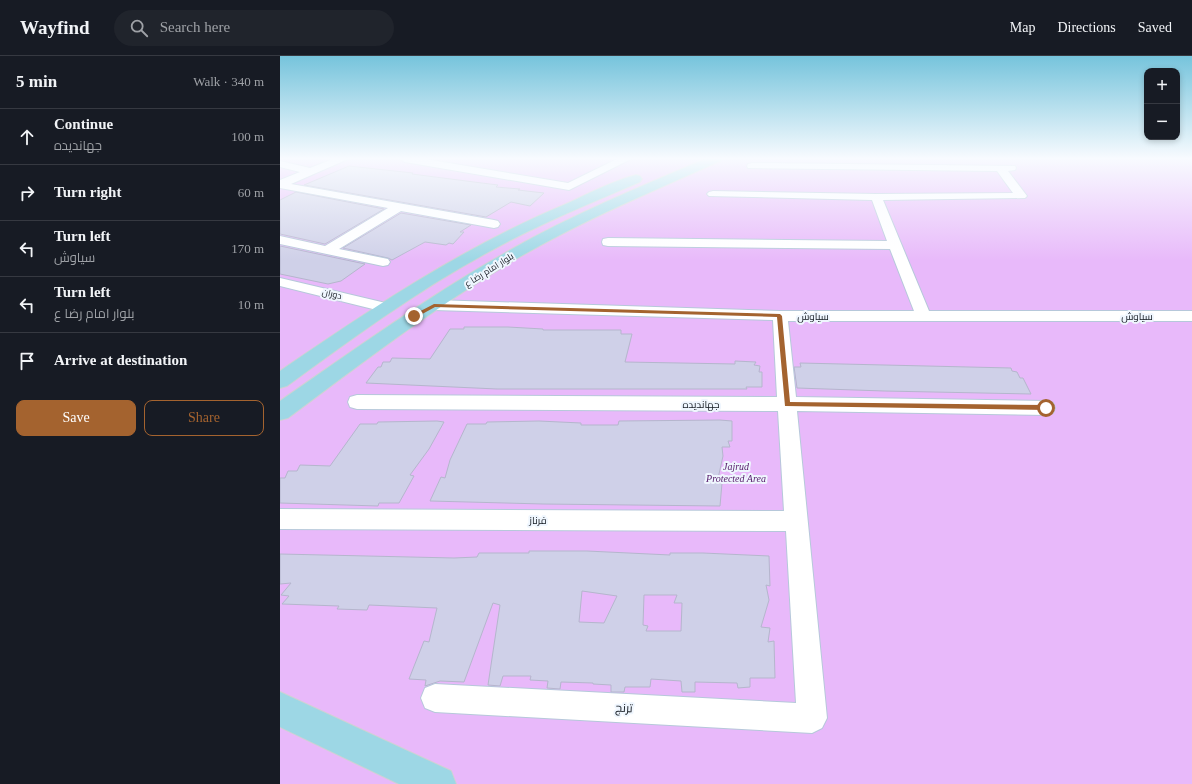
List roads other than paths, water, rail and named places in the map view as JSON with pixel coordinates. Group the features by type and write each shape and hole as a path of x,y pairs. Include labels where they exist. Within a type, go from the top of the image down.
{"main road":[{"name":"بلوار امام رضا ع","path":"280,381 385,307 488,246 603,193"},
{"name":"بلوار امام رضا ع","path":"280,412 414,316 434,305 511,255 638,193"},
{"path":"280,709 438,784"}],"street":[{"path":"326,193 494,224"},
{"path":"713,194 876,197 1021,196 1019,193"},
{"path":"876,197 923,316"},
{"path":"327,250 399,207"},
{"path":"280,240 383,262"},
{"path":"608,242 895,245"},
{"name":"دوران","path":"280,282 385,307"},
{"name":"سیاوش","path":"434,305 780,316 1192,316"},
{"path":"780,316 796,521"},
{"name":"جهاندیده","path":"357,402 787,404 1046,408"},
{"name":"فرناز","path":"280,519 796,521"},
{"name":"ترنج","path":"435,698 812,718 796,521"}],"park label":[{"name":"Jajrud Protected Area","path":"736,472"}]}
